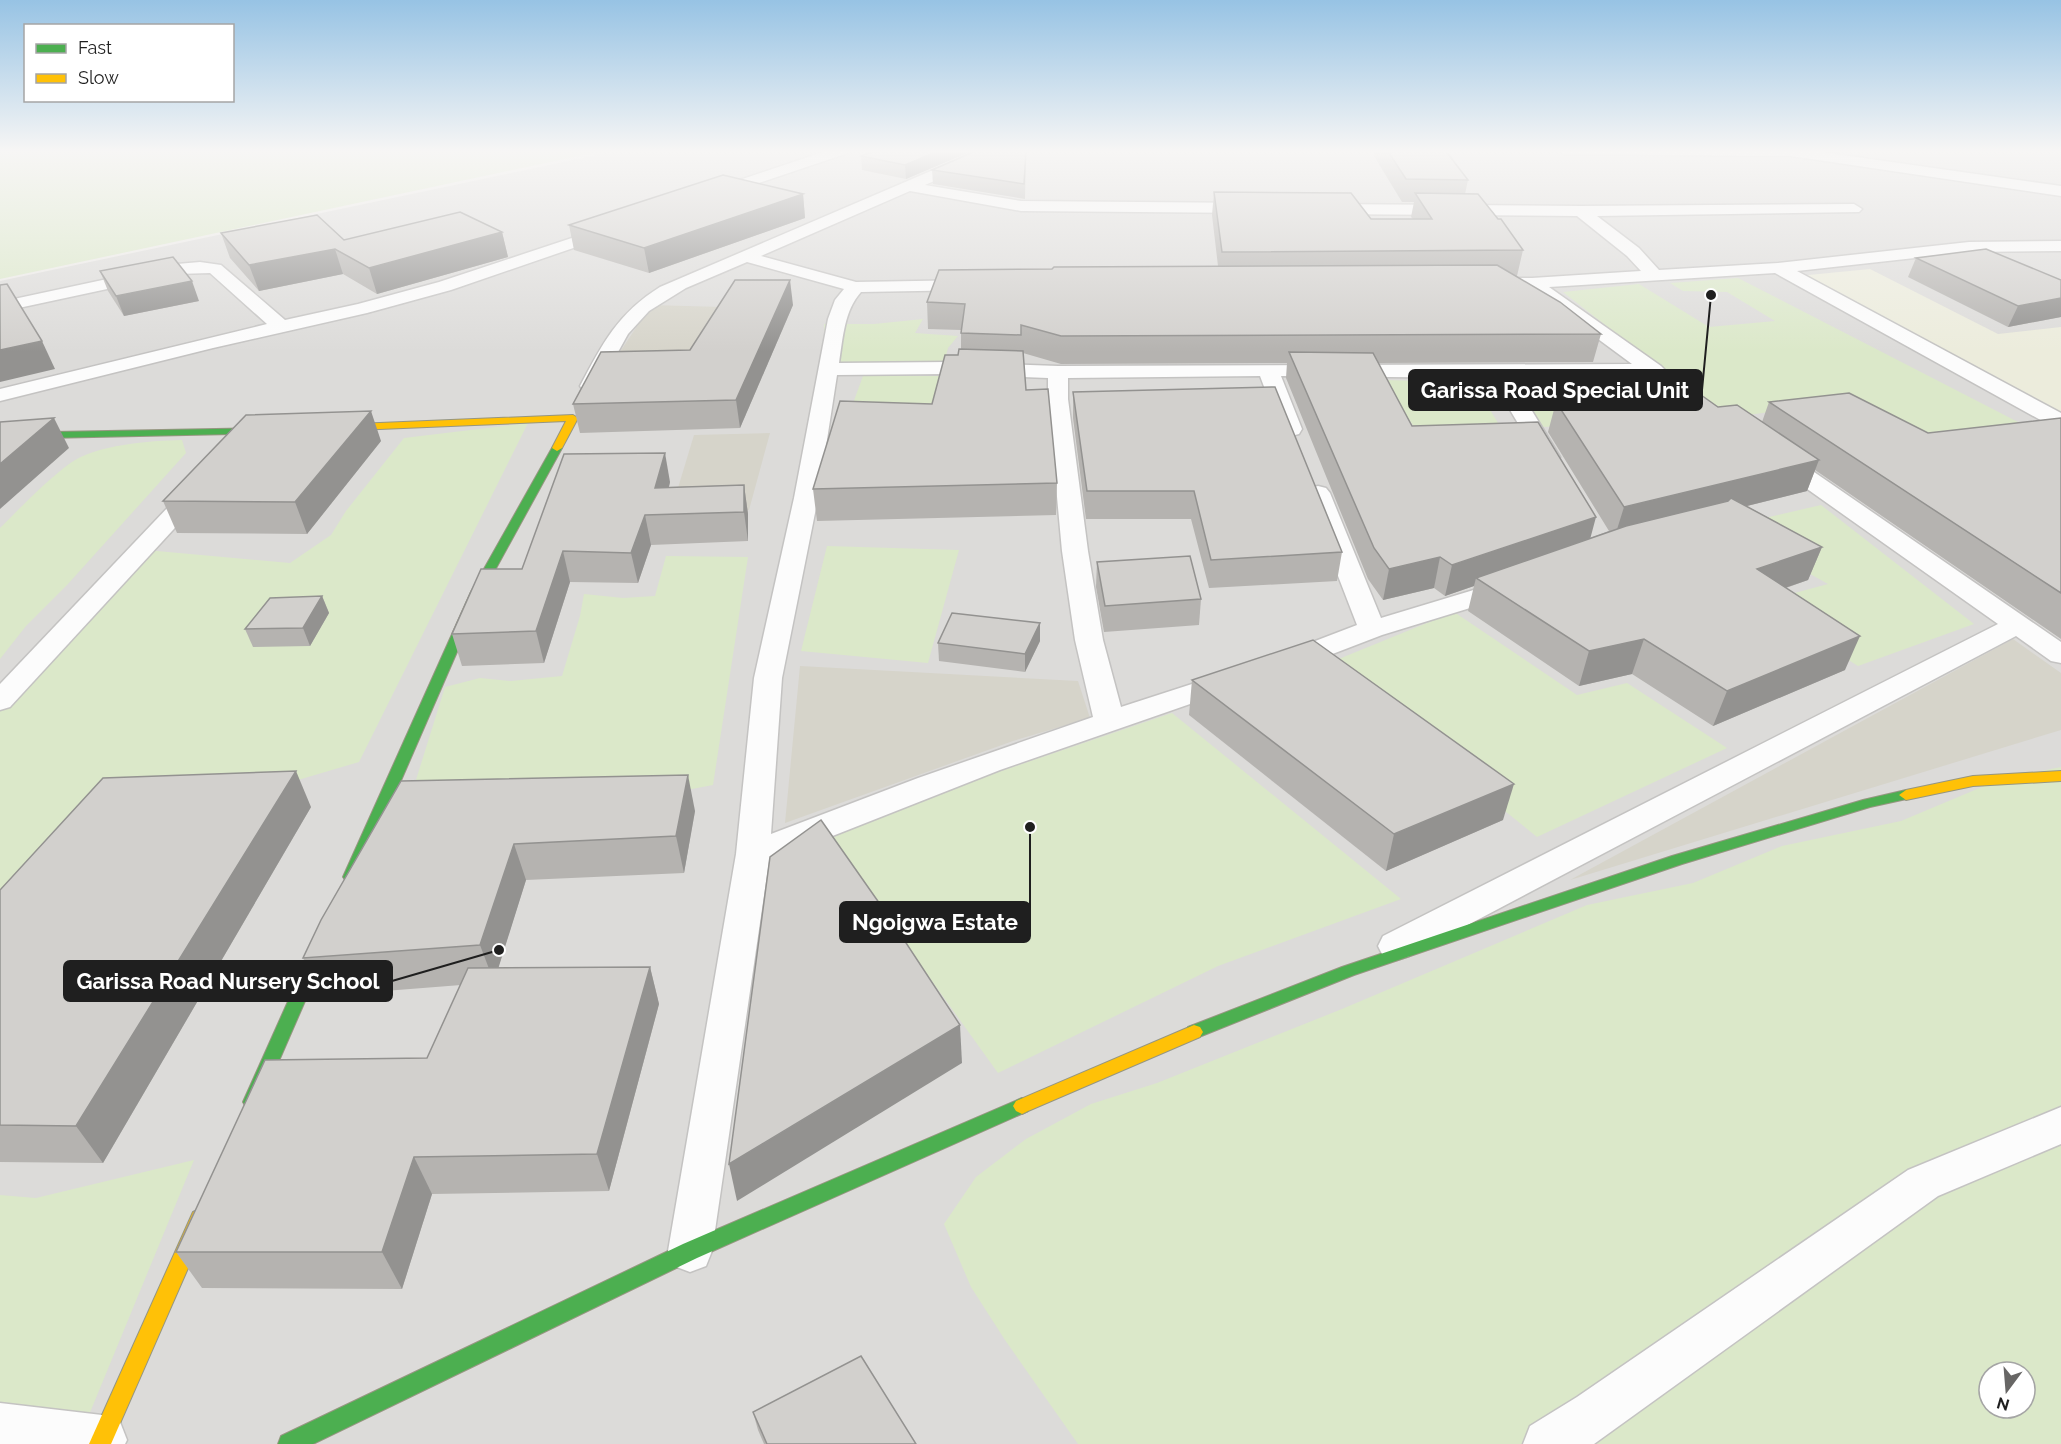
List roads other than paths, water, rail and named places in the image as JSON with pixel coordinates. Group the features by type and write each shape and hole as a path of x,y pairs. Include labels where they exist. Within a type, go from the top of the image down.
{"street":[{"path":"347,886 477,592 622,330 641,308 673,288 834,217"},
{"path":"1589,217 1633,252 1653,274"},
{"path":"0,395 361,309 445,286 630,223"},
{"path":"1473,283 1532,283 1778,268 1970,247 2061,246"},
{"path":"1970,247 2010,264"},
{"path":"746,257 856,287 987,285"},
{"path":"0,307 177,269 200,267 215,269 282,327"},
{"path":"1778,268 2061,422"},
{"path":"1532,283 1680,389"},
{"path":"690,1251 753,854 768,678 806,498 837,319 844,300 856,287"},
{"path":"830,369 948,368 1058,372 1654,370"},
{"path":"1268,370 1298,446"},
{"path":"1058,372 1058,399 1075,551 1089,640 1109,720"},
{"path":"1498,372 1562,479"},
{"path":"321,429 578,408"},
{"path":"0,436 285,430"},
{"path":"0,701 249,432"},
{"path":"1763,448 2061,655"},
{"path":"1310,475 1372,629"},
{"path":"753,854 877,803 1109,720 1256,672 1372,629 1527,581"},
{"path":"1348,971 2017,625"},
{"path":"290,1444 690,1251 1223,1019 1348,971 1677,860 1868,803 1973,781 2061,776"},
{"path":"246,1114 333,919"},
{"path":"1548,1444 1595,1415 1923,1183 2061,1125"},
{"path":"0,1428 101,1442 208,1201"}],"place":[{"name":"Garissa Road Special Unit","path":"1711,295"},
{"name":"Ngoigwa Estate","path":"1030,827"},
{"name":"Garissa Road Nursery School","path":"499,950"}]}
